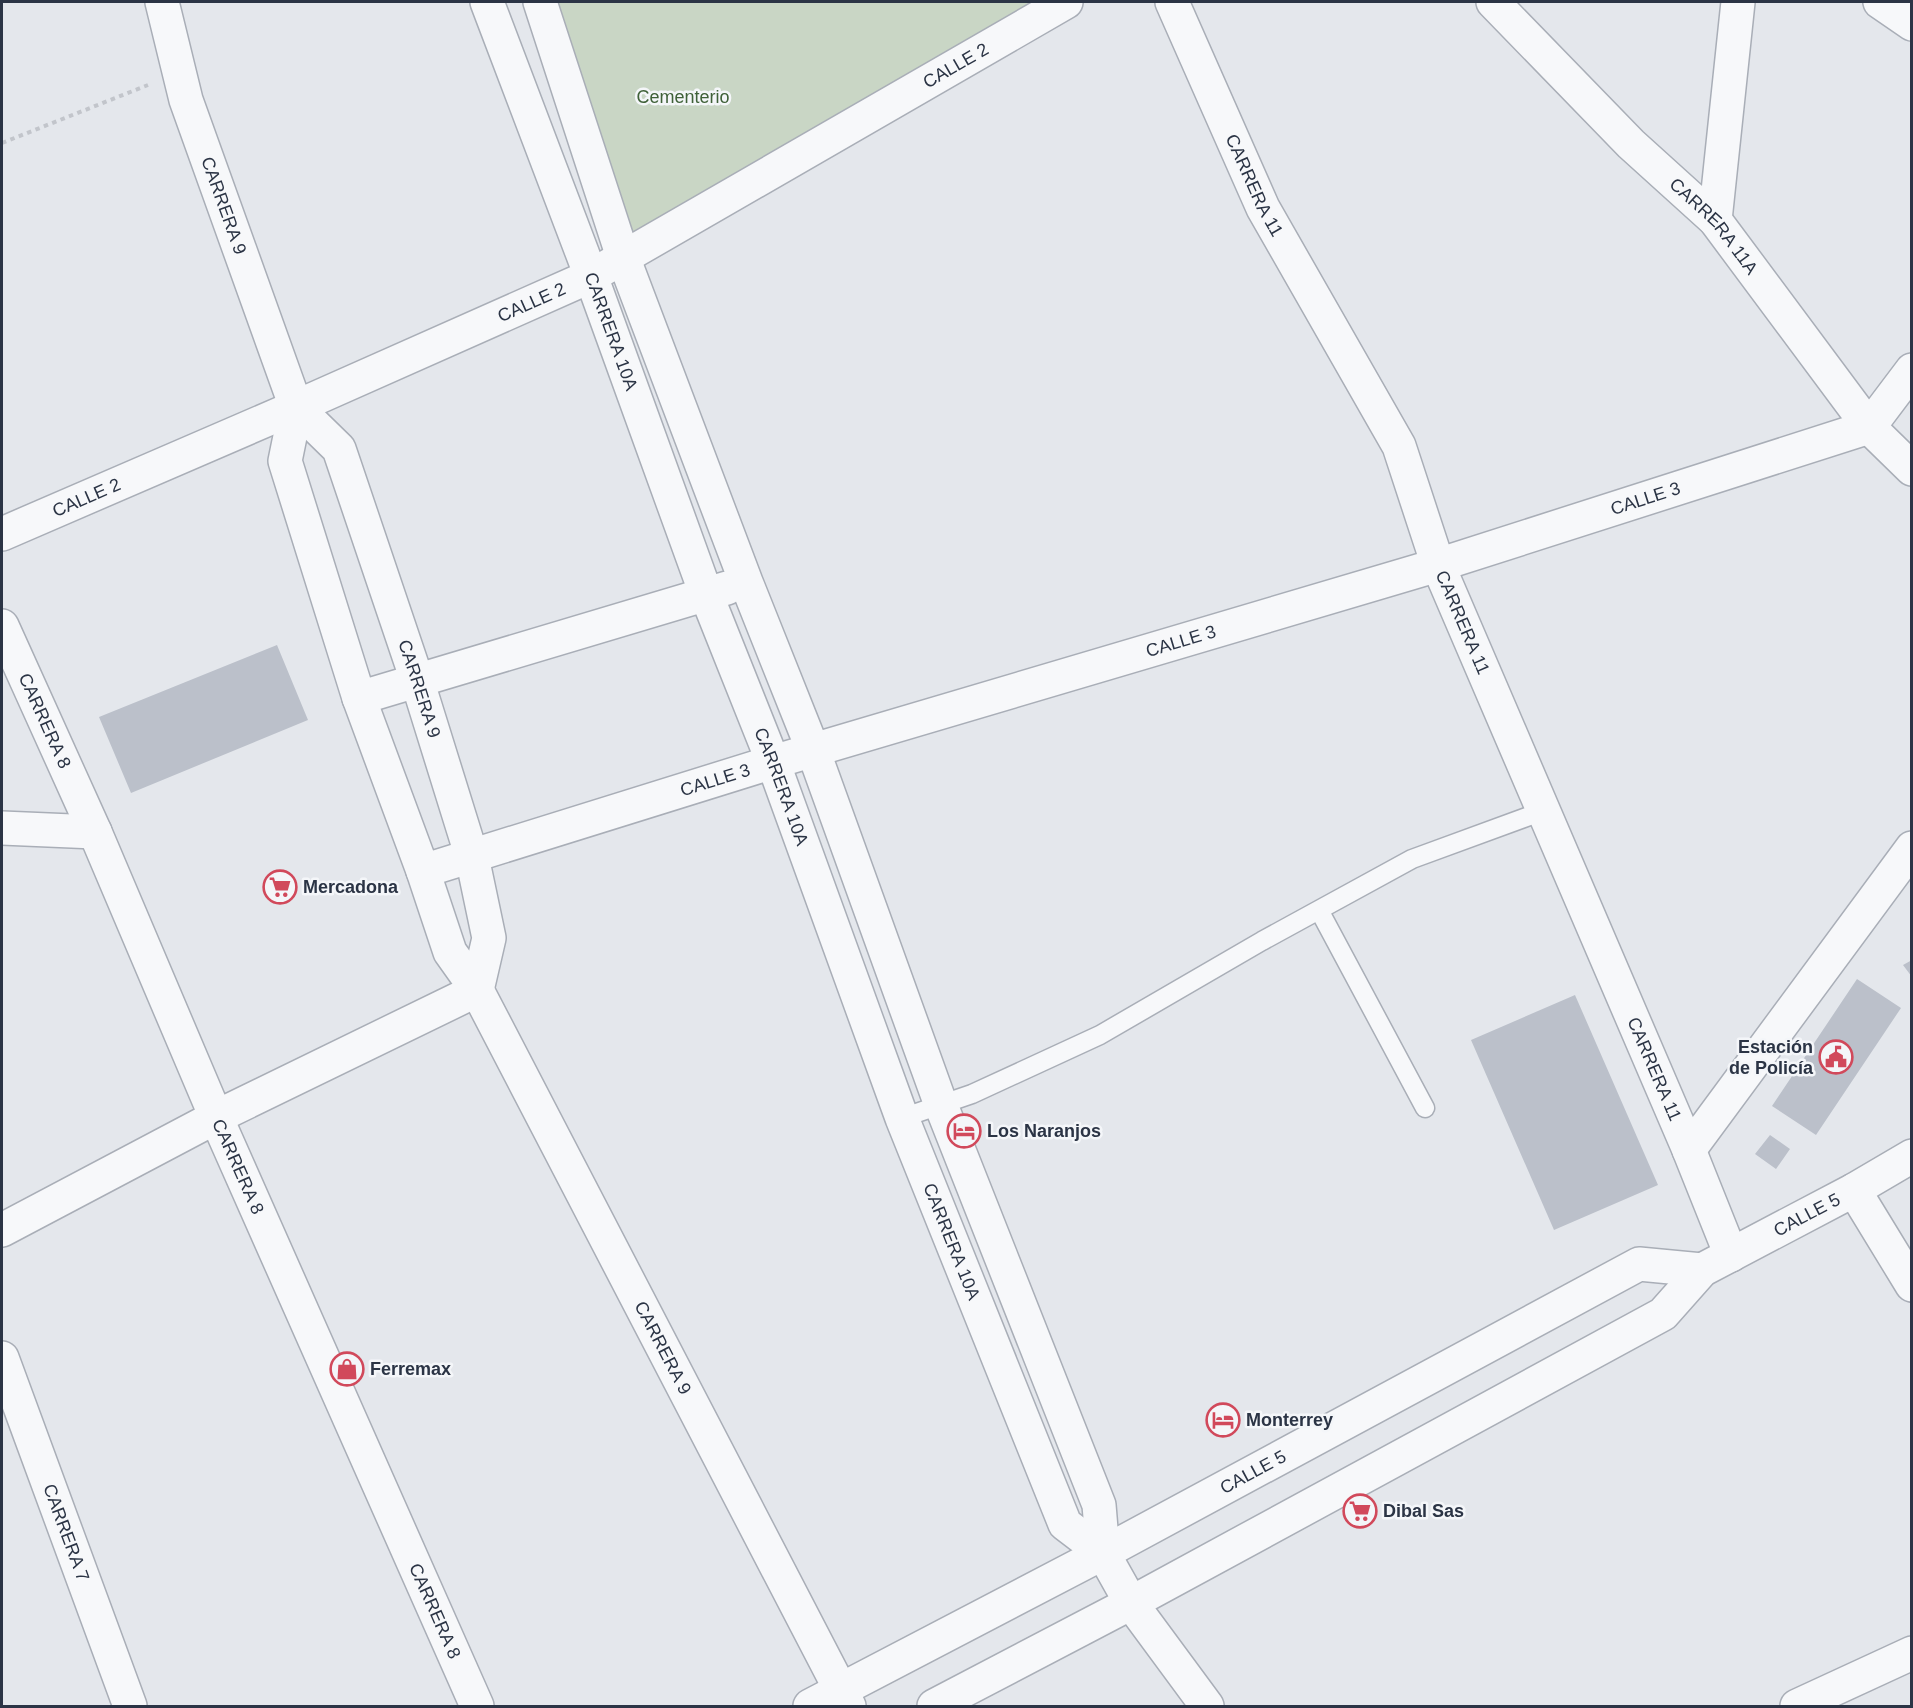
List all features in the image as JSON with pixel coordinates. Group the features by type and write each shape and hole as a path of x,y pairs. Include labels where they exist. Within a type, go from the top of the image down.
{"street":[{"name":"CARRERA 9","path":"162,2 186,100 296,407 339,448 417,680 472,857 489,938 477,990"},
{"name":"CARRERA 10A","path":"487,2 591,276 706,594 773,762 902,1118 1065,1524 1103,1553 1131,1603 1207,1707"},
{"name":"CARRERA 10A","path":"540,2 623,257 746,582 813,750 941,1105 1099,1505 1103,1553"},
{"name":"CALLE 2","path":"2,534 591,276 1066,2"},
{"name":"CARRERA 11","path":"1172,2 1263,208 1399,446 1438,565 1689,1150 1731,1255"},
{"name":"CARRERA 11A","path":"1493,2 1631,144 1715,220 1869,427 1911,469"},
{"path":"1715,220 1738,2"},
{"path":"1880,2 1911,24"},
{"path":"1869,427 1911,370"},
{"name":"CARRERA 9","path":"296,407 285,461 359,698 450,952 477,990 844,1699"},
{"name":"CALLE 3","path":"423,872 773,762 1438,565 1869,427"},
{"path":"359,698 746,582"},
{"name":"CARRERA 8","path":"2,626 95,832 216,1117 477,1707"},
{"path":"2,828 95,832"},
{"path":"1689,1150 1911,848"},
{"path":"2,1230 216,1117 477,990"},
{"name":"CALLE 5","path":"934,1707 1131,1603 1663,1314 1702,1270 1854,1190 1911,1156"},
{"path":"1854,1190 1911,1285"},
{"name":"CALLE 5","path":"810,1707 844,1699 1103,1553 1639,1264 1702,1270"},
{"name":"CARRERA 7","path":"2,1358 130,1707"},
{"path":"1797,1707 1911,1653"}],"lane":[{"path":"902,1118 972,1094 1100,1035 1262,941 1412,859 1543,811"},
{"path":"1319,910 1425,1108"}],"path":[{"path":"2,143 179,73"}],"green space":[{"name":"Cementerio","path":"548,2 1052,2 633,235"}],"building":[{"path":"277,645 308,720 131,793 99,717"},
{"path":"1912,960 1912,977 1903,965"},
{"name":"Estación de Policía","path":"1857,979 1901,1008 1816,1135 1772,1106"},
{"path":"1575,995 1658,1185 1554,1230 1471,1040"},
{"path":"1770,1135 1790,1149 1776,1169 1755,1154"}],"place":[{"name":"Mercadona","path":"280,887"},
{"name":"Estación de Policía","path":"1836,1057"},
{"name":"Los Naranjos","path":"964,1131"},
{"name":"Ferremax","path":"347,1369"},
{"name":"Monterrey","path":"1223,1420"},
{"name":"Dibal Sas","path":"1360,1511"}]}
